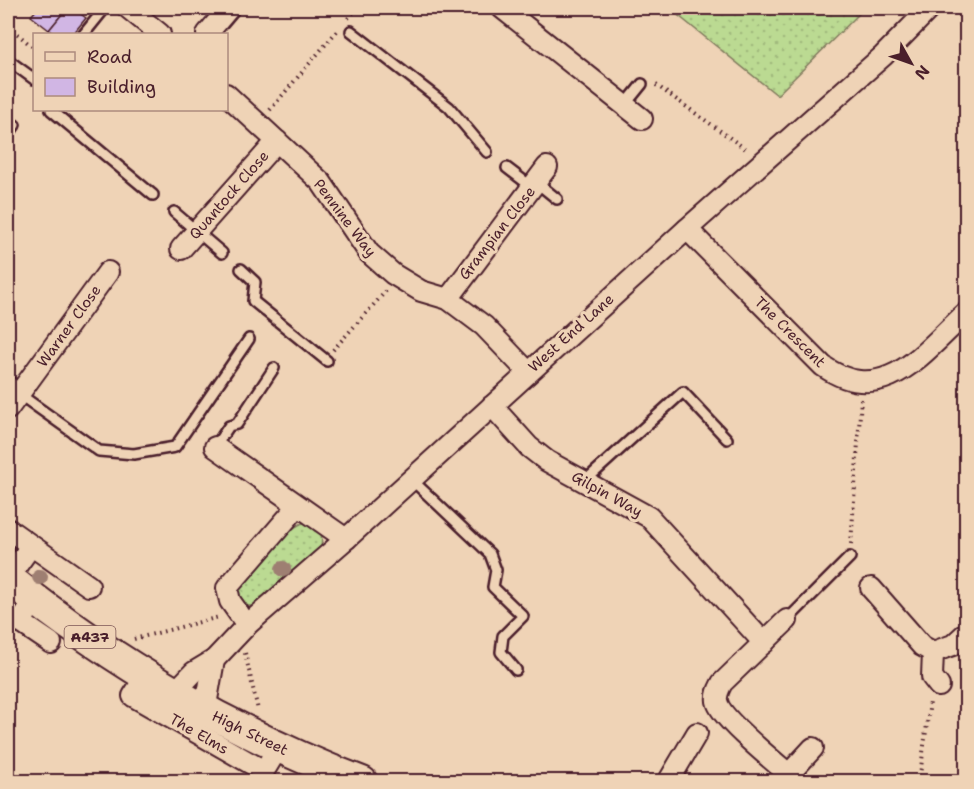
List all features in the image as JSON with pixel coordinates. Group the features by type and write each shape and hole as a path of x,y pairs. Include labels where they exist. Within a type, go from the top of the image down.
{"main road":[{"name":"A437","path":"8,578 21,612 116,655 175,692"},
{"name":"High Street","path":"175,692 205,711 264,759 362,782"}],"street":[{"path":"128,8 159,33"},
{"path":"208,33 229,8"},
{"path":"502,8 642,119"},
{"name":"West End Lane","path":"175,692 194,672 214,660 241,632 687,229 883,56 930,8"},
{"name":"Pennine Way","path":"228,96 321,182 369,253 421,291 448,299 483,326 528,372"},
{"name":"Quantock Close","path":"181,249 276,141"},
{"name":"Grampian Close","path":"448,299 538,179"},
{"name":"The Crescent","path":"687,229 823,366 849,381 862,383"},
{"name":"Warner Close","path":"14,393 108,272"},
{"path":"862,383 895,375 966,313"},
{"name":"Gilpin Way","path":"492,406 530,447 547,461 650,517 764,643"},
{"path":"215,447 297,507 346,539"},
{"path":"241,632 227,588 297,507"},
{"path":"8,529 89,586"},
{"path":"8,578 31,546"},
{"path":"871,588 922,646 933,652 953,645 966,633"},
{"path":"21,612 51,643"},
{"path":"787,620 722,683 717,693 717,701 728,720 793,778 813,748"},
{"path":"933,652 932,677 939,686"},
{"path":"205,711 214,660"},
{"name":"The Elms","path":"147,674 133,696 264,759"},
{"path":"668,782 697,733"}],"lane":[{"path":"85,33 105,8"},
{"path":"351,31 449,107 487,152"},
{"path":"8,60 33,78"},
{"path":"624,105 642,84"},
{"path":"52,111 153,195"},
{"path":"8,135 15,125"},
{"path":"507,168 538,179 557,199"},
{"path":"174,212 222,253"},
{"path":"241,269 255,282 253,301 324,359"},
{"path":"14,393 99,451 134,454 175,447 249,339"},
{"path":"215,447 229,426 237,424 274,368"},
{"path":"585,481 683,392 727,439"},
{"path":"411,479 490,554 496,570 493,587 523,616 503,636 501,652 516,670"},
{"path":"787,620 850,557"}],"path":[{"path":"258,124 357,8"},
{"path":"8,26 33,47"},
{"path":"655,84 750,152"},
{"path":"324,359 399,277"},
{"path":"850,557 862,383"},
{"path":"116,655 127,640 224,616 235,608"},
{"path":"241,632 260,722 264,759"},
{"path":"920,782 930,700 939,686"}],"green space":[{"path":"669,8 865,8 777,95"},
{"path":"305,522 316,526 322,534 321,552 259,606 244,606 235,593 247,574 276,542 296,526"}],"building":[{"path":"38,8 67,8 49,30 31,16"},
{"path":"67,8 73,8 86,18 74,33 53,33 49,30"}]}
